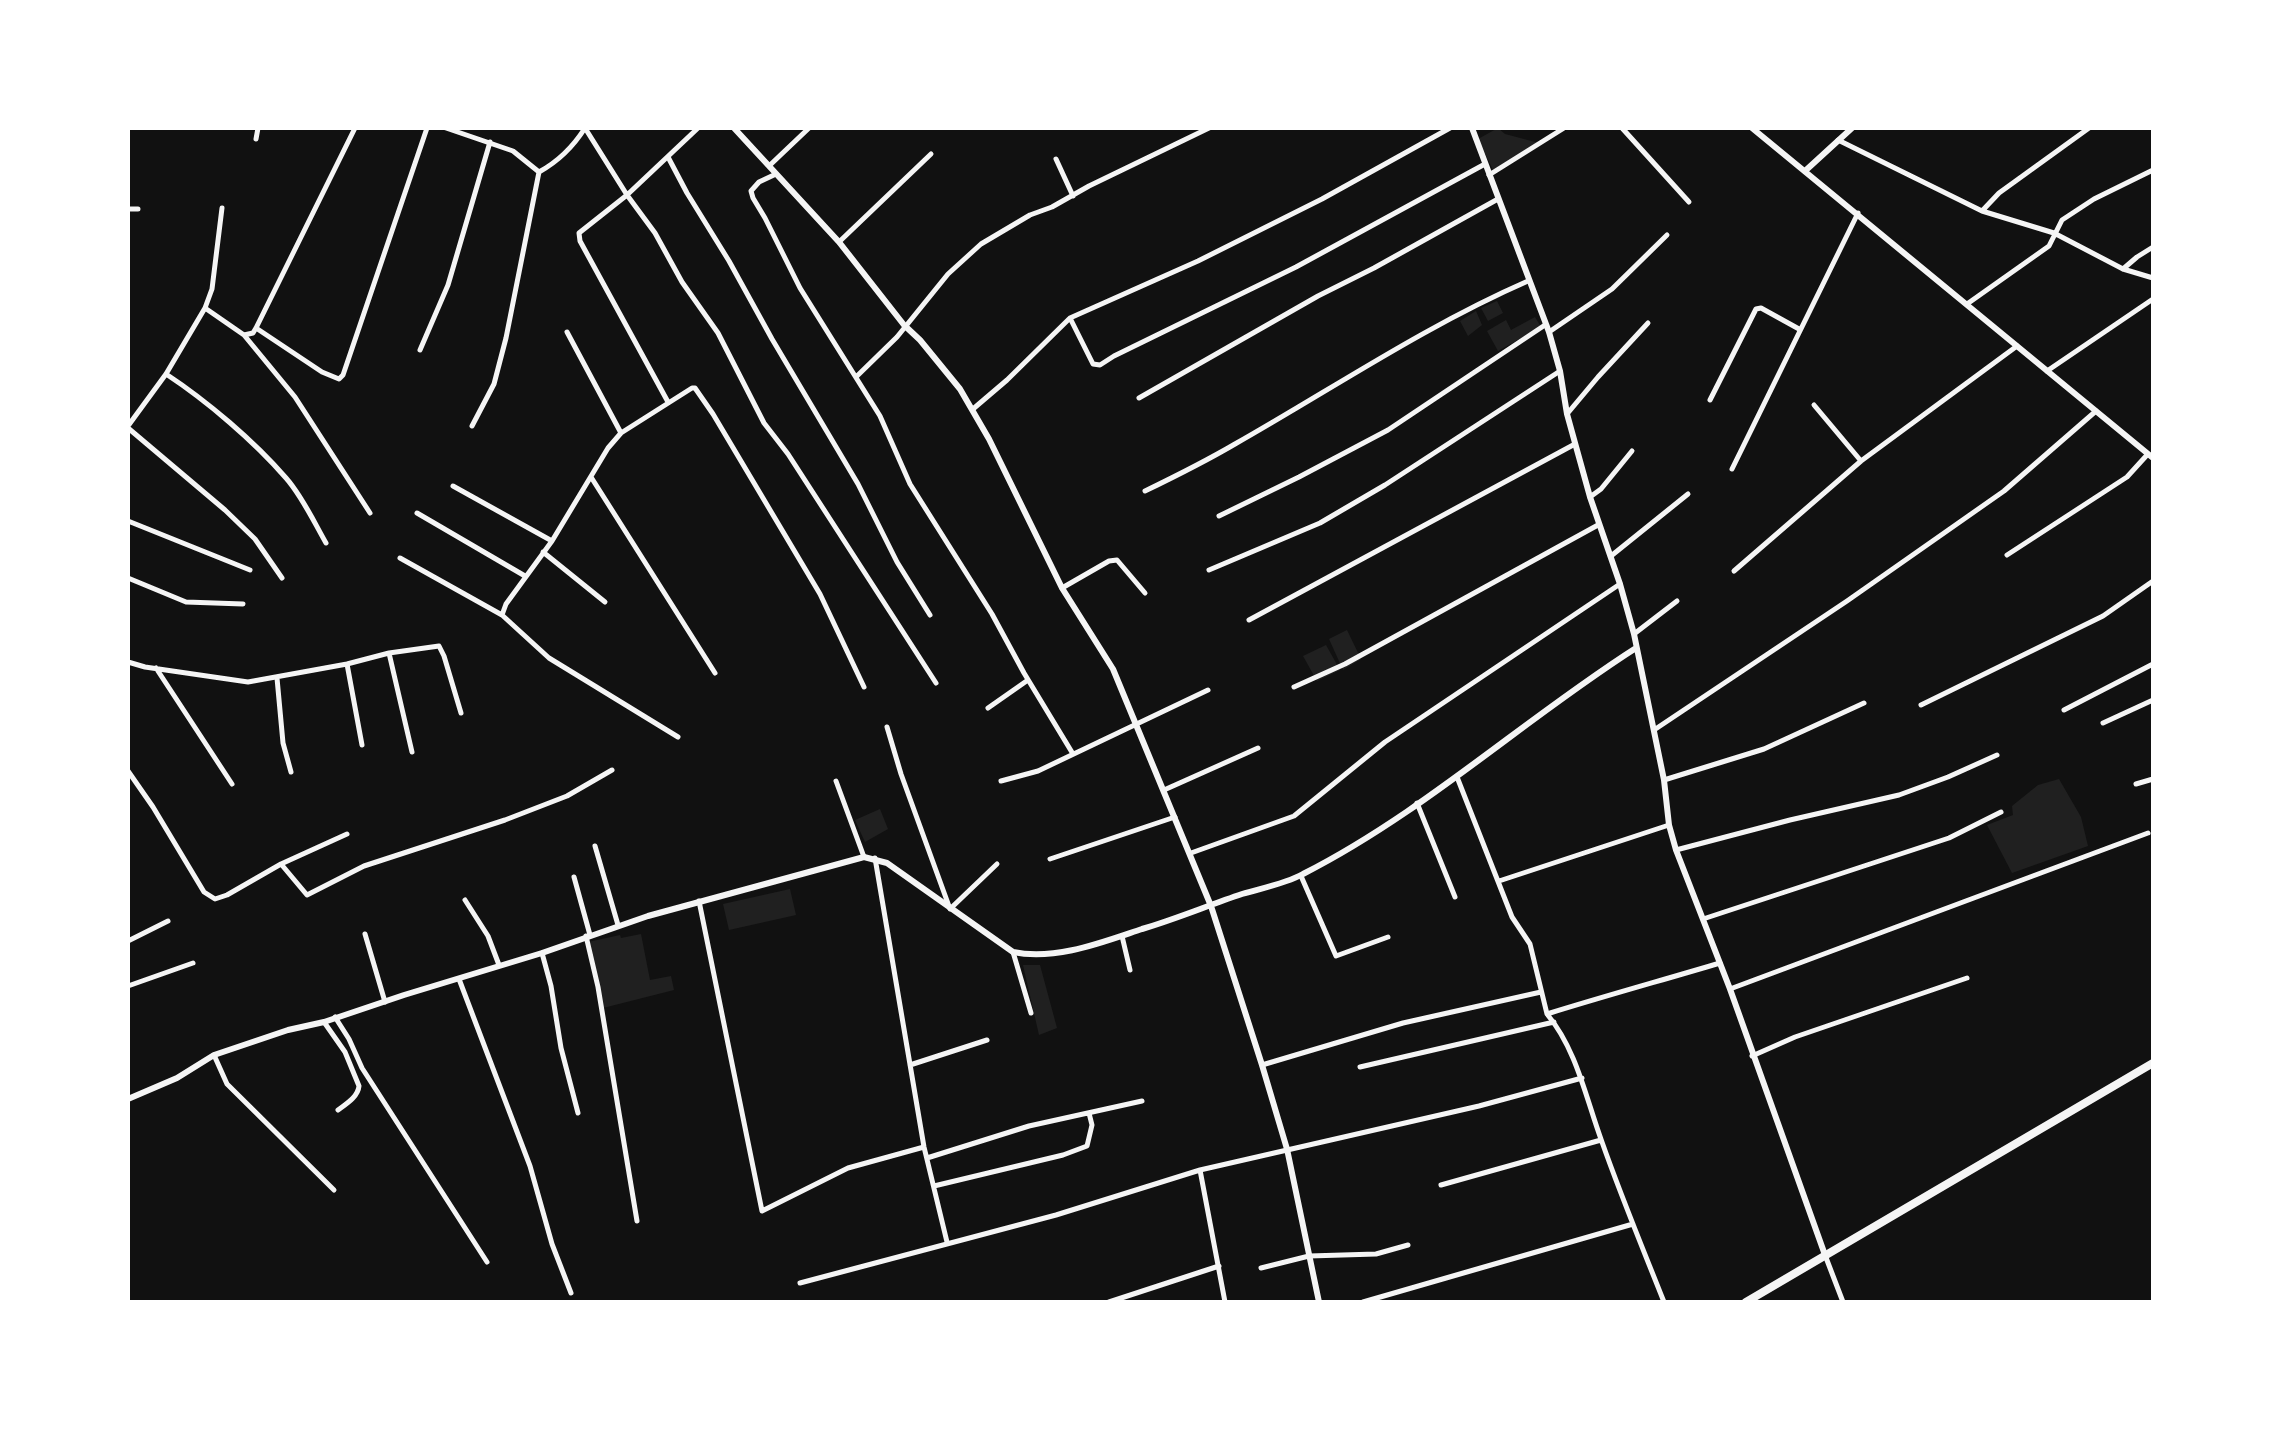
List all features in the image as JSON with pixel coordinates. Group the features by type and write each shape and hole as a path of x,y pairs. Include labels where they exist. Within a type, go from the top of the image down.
{"main road":[{"path":"1746,1302 2153,1063"}],"street":[{"path":"256,139 258,128"},
{"path":"244,335 253,333 256,328 355,128"},
{"path":"256,328 321,372 339,379 394,229 427,128"},
{"path":"446,128 513,151 539,172"},
{"path":"539,172 554,164 575,144 585,128 627,195 655,233 682,282 718,333 764,423 788,454 936,682"},
{"path":"668,402 580,241 579,233 627,195 698,128"},
{"path":"734,128 839,242 904,325 920,340 960,389 973,409 1062,588 1113,669 1211,906 1287,1149 1319,1302"},
{"path":"769,166 809,128"},
{"path":"856,377 897,337 904,325 948,274 981,244 1030,215 1209,128"},
{"path":"973,409 1007,380 1070,317 1198,261 1322,199 1450,128"},
{"path":"1472,128 1547,328 1560,371 1575,444 1634,634 1676,850 1730,989 1843,1302"},
{"path":"1489,175 1564,128"},
{"path":"1622,128 1689,202"},
{"path":"1752,128 2150,456 2127,477 2007,555"},
{"path":"1805,171 1852,128"},
{"path":"1982,211 1999,192 2089,128"},
{"path":"1838,140 1982,211 2054,233 2123,269 2153,278"},
{"path":"420,350 448,285 490,142"},
{"path":"839,242 931,153"},
{"path":"668,157 687,194 729,261 772,340 858,484 897,562 930,615"},
{"path":"1056,159 1073,196"},
{"path":"1070,317 1093,364 1100,365 1296,267 1485,164"},
{"path":"1967,304 2049,246 2062,220 2094,199 2153,170"},
{"path":"472,426 497,373 539,172"},
{"path":"776,174 756,185 751,191 752,198 800,288 880,416 910,484 992,614 1073,754"},
{"path":"1139,398 1318,296 1498,199"},
{"path":"222,208 212,289 205,308 166,374 128,427 255,539 282,578"},
{"path":"128,209 138,209"},
{"path":"1732,469 1858,214"},
{"path":"1219,516 1388,430 1612,289 1667,235"},
{"path":"2123,269 2153,247"},
{"path":"1146,491 1237,443 1434,328 1528,281"},
{"path":"2047,371 2153,299"},
{"path":"205,308 244,335 295,397 370,513"},
{"path":"1710,400 1756,310 1761,308 1799,329"},
{"path":"1567,414 1648,323"},
{"path":"567,332 621,433"},
{"path":"1734,570 1861,461 2017,346"},
{"path":"1209,570 1320,523 1385,485 1560,371"},
{"path":"166,374 193,391 225,418 288,479 326,543"},
{"path":"502,615 506,604 552,541 608,448 621,433 695,388 820,594 864,687"},
{"path":"1814,405 1861,461"},
{"path":"1654,730 1847,601 2004,491 2096,411"},
{"path":"1249,620 1575,444"},
{"path":"1590,497 1601,489 1632,451"},
{"path":"591,477 715,673"},
{"path":"453,486 552,541"},
{"path":"1611,556 1688,494"},
{"path":"417,513 525,576"},
{"path":"128,521 250,570"},
{"path":"1294,688 1345,664 1598,525"},
{"path":"543,552 605,602"},
{"path":"400,558 502,615 549,658 678,737"},
{"path":"1062,588 1109,561 1117,560 1144,593"},
{"path":"128,578 186,602 243,604"},
{"path":"1921,705 2103,616 2153,582"},
{"path":"1191,853 1294,816 1385,742 1620,584"},
{"path":"1634,634 1678,601"},
{"path":"128,662 248,682 347,664 389,653 439,646 461,713"},
{"path":"128,1099 177,1078 214,1055 288,1030 324,1022 542,953 618,925 864,857 887,863 1013,952 1031,956 1056,953 1122,936 1301,876 1370,835 1457,777 1597,673 1636,648"},
{"path":"389,653 412,752"},
{"path":"347,664 362,745"},
{"path":"2064,710 2153,664"},
{"path":"156,668 232,784"},
{"path":"277,678 283,743 291,772"},
{"path":"988,708 1028,680"},
{"path":"1001,781 1038,771 1208,690"},
{"path":"2103,723 2153,700"},
{"path":"1664,780 1764,749 1864,703"},
{"path":"887,727 901,774 950,909"},
{"path":"1164,790 1258,748"},
{"path":"1676,850 1899,795 1997,755"},
{"path":"281,864 307,895 364,866 505,820 567,796 612,770"},
{"path":"128,771 204,892 215,899 281,864 347,834"},
{"path":"1457,777 1512,916 1530,944 1547,1014 1555,1022 1582,1078 1601,1140 1664,1302"},
{"path":"2136,784 2153,779"},
{"path":"836,780 864,857"},
{"path":"1417,803 1455,897"},
{"path":"1703,919 1948,838 2001,812"},
{"path":"1050,859 1175,817"},
{"path":"1499,881 1669,825"},
{"path":"1730,989 2148,833"},
{"path":"595,846 618,925"},
{"path":"875,858 924,1147 947,1242"},
{"path":"950,909 997,864"},
{"path":"1301,876 1336,956 1388,937"},
{"path":"574,877 598,987 637,1221"},
{"path":"465,900 488,936 499,965"},
{"path":"699,901 762,1211 848,1168 924,1147"},
{"path":"128,941 168,921"},
{"path":"365,934 385,1002"},
{"path":"1122,936 1130,970"},
{"path":"1013,952 1031,1013"},
{"path":"542,953 551,986 561,1048 578,1113"},
{"path":"128,986 193,963"},
{"path":"1547,1014 1720,963"},
{"path":"1752,1056 1795,1037 1967,978"},
{"path":"459,979 530,1166 552,1244 572,1293"},
{"path":"1262,1065 1403,1023 1541,992"},
{"path":"335,1017 349,1039 362,1069 487,1262"},
{"path":"324,1022 345,1052 359,1086 350,1101 338,1110"},
{"path":"1360,1067 1555,1022"},
{"path":"911,1065 987,1040"},
{"path":"214,1055 227,1084 334,1190"},
{"path":"800,1283 1056,1215 1200,1170 1479,1106 1582,1078"},
{"path":"927,1158 1029,1126 1142,1101"},
{"path":"934,1186 1063,1155 1087,1146 1092,1125 1089,1113"},
{"path":"1441,1185 1601,1140"},
{"path":"1200,1170 1225,1302"},
{"path":"1363,1302 1633,1224"},
{"path":"1261,1268 1309,1256 1376,1254 1408,1245"},
{"path":"1109,1302 1219,1266"}],"shaded area":[{"path":"1498,128 1505,134 1539,143 1493,170 1478,139"},
{"path":"1497,301 1503,313 1488,321 1481,308"},
{"path":"1476,311 1482,325 1468,336 1460,321"},
{"path":"1535,317 1541,327 1498,351 1487,331 1506,320 1511,330"},
{"path":"1347,630 1361,659 1343,670 1329,639"},
{"path":"1326,645 1340,670 1317,681 1303,656"},
{"path":"2059,779 2081,817 2088,846 2012,873 1987,825 2013,815 2012,806 2038,785"},
{"path":"880,809 888,829 865,842 855,820"},
{"path":"790,889 796,915 729,930 723,904"},
{"path":"641,934 650,980 671,976 674,990 603,1008 588,942 620,935 621,938"},
{"path":"1023,965 1040,965 1057,1028 1039,1035"}]}
